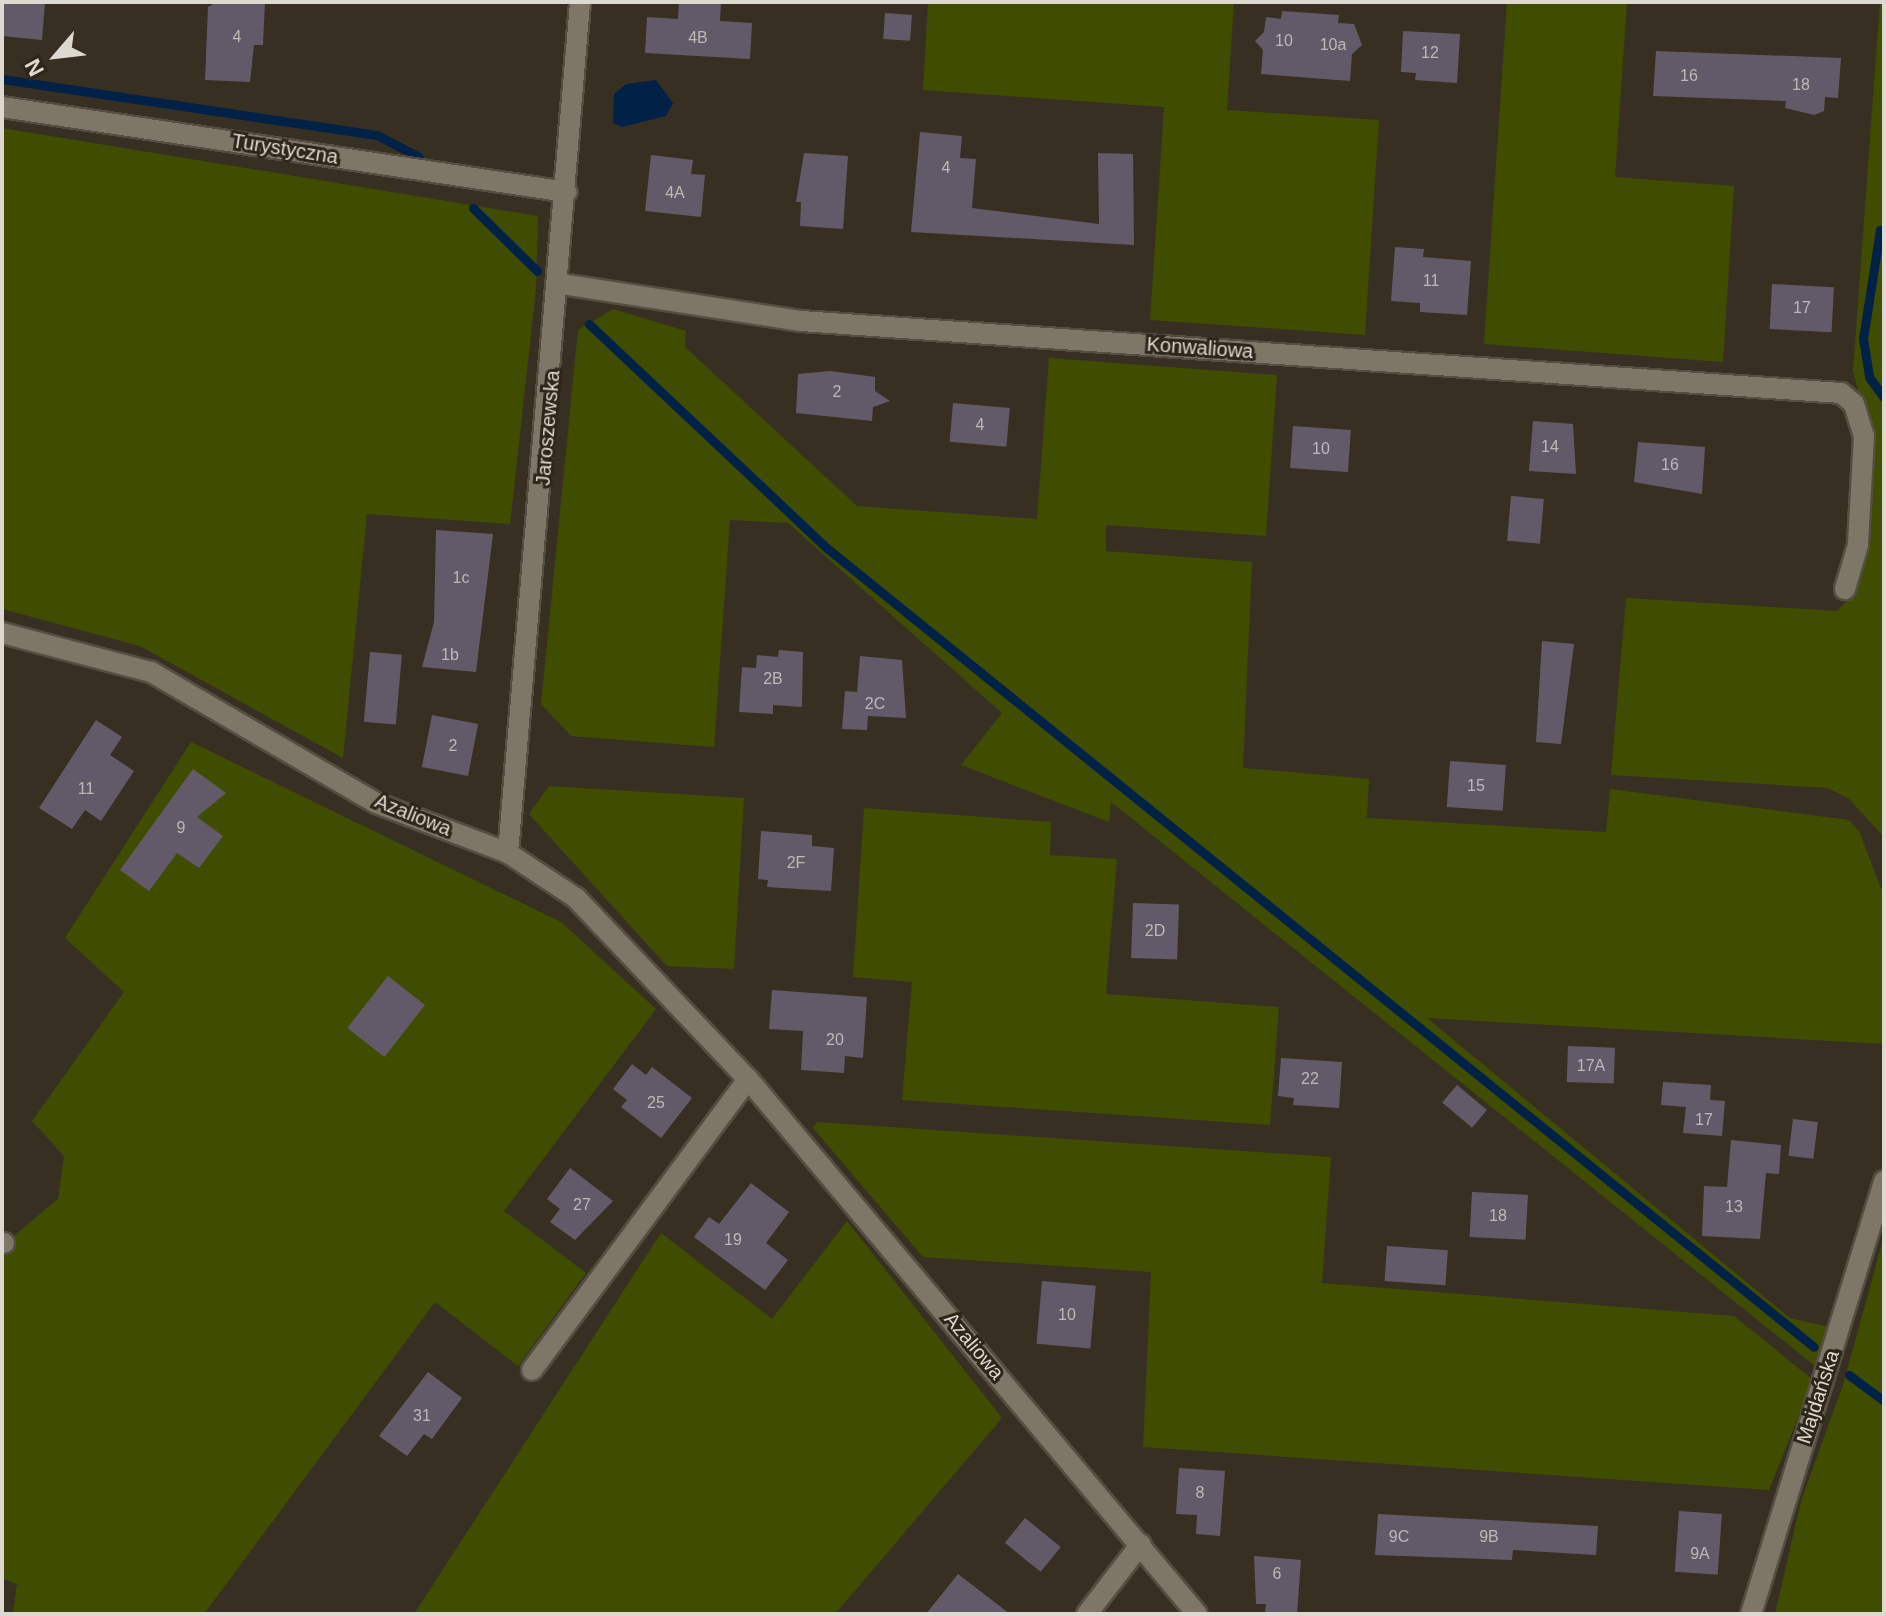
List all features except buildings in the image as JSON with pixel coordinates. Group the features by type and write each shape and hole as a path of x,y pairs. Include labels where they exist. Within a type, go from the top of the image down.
{"street":[{"name":"Jaroszewska","path":"508,853 561,284 580,2"},
{"name":"Turystyczna","path":"2,107 567,192"},
{"name":"Konwaliowa","path":"561,284 801,321 1841,393 1854,404 1864,436 1858,545 1845,589"},
{"name":"Azaliowa","path":"11,634 151,672 376,803 508,853 576,898 748,1079 1197,1614"},
{"path":"532,1370 748,1079"},
{"name":"Majdańska","path":"1751,1614 1884,1181"},
{"path":"1087,1614 1141,1544"}],"green space":[{"path":"928,2 1234,2 1227,110 1379,120 1365,335 1150,320 1164,107 923,90"},
{"path":"1507,2 1627,3 1615,177 1734,186 1723,362 1484,344"},
{"path":"1880,2 1884,2 1884,837 1849,799 1828,788 1611,775 1626,598 1837,611 1857,591 1875,457 1853,371"},
{"path":"2,128 538,216 536,289 510,524 367,514 343,758 140,646 2,609"},
{"path":"613,309 686,331 685,347 857,506 1037,519 1049,358 1277,375 1266,536 1106,525 1106,551 1252,562 1243,768 1369,779 1367,818 1606,832 1610,789 1849,820 1859,831 1884,896 1884,1044 1427,1018 1790,1318 1829,1327 1815,1366 1111,802 1109,822 961,765 1002,713 788,523 730,520 714,747 571,736 541,704 578,330"},
{"path":"191,742 561,922 656,1009 504,1211 586,1273 518,1366 435,1302 204,1614 13,1614 17,1584 2,1578 2,1246 58,1199 64,1156 32,1121 124,992 65,938"},
{"path":"549,786 744,798 734,969 667,966 529,814"},
{"path":"864,808 1051,822 1050,855 1117,859 1106,994 1279,1007 1270,1125 902,1100 912,982 853,977"},
{"path":"817,1122 1331,1157 1322,1283 1734,1316 1813,1380 1769,1490 1143,1447 1151,1272 923,1257 813,1128"},
{"path":"847,1221 1002,1418 835,1614 414,1614 661,1233 772,1319"},
{"path":"1884,1236 1884,1614 1775,1614 1801,1501 1843,1385"}],"water":[{"path":"656,80 673,103 666,116 622,127 613,123 614,94 626,84"}],"waterway":[{"path":"2,79 377,135 419,157"},
{"path":"473,208 537,271"},
{"path":"1880,230 1863,338 1869,377 1884,398"},
{"path":"589,324 828,549 1814,1347"},
{"path":"1849,1375 1884,1401"}]}
